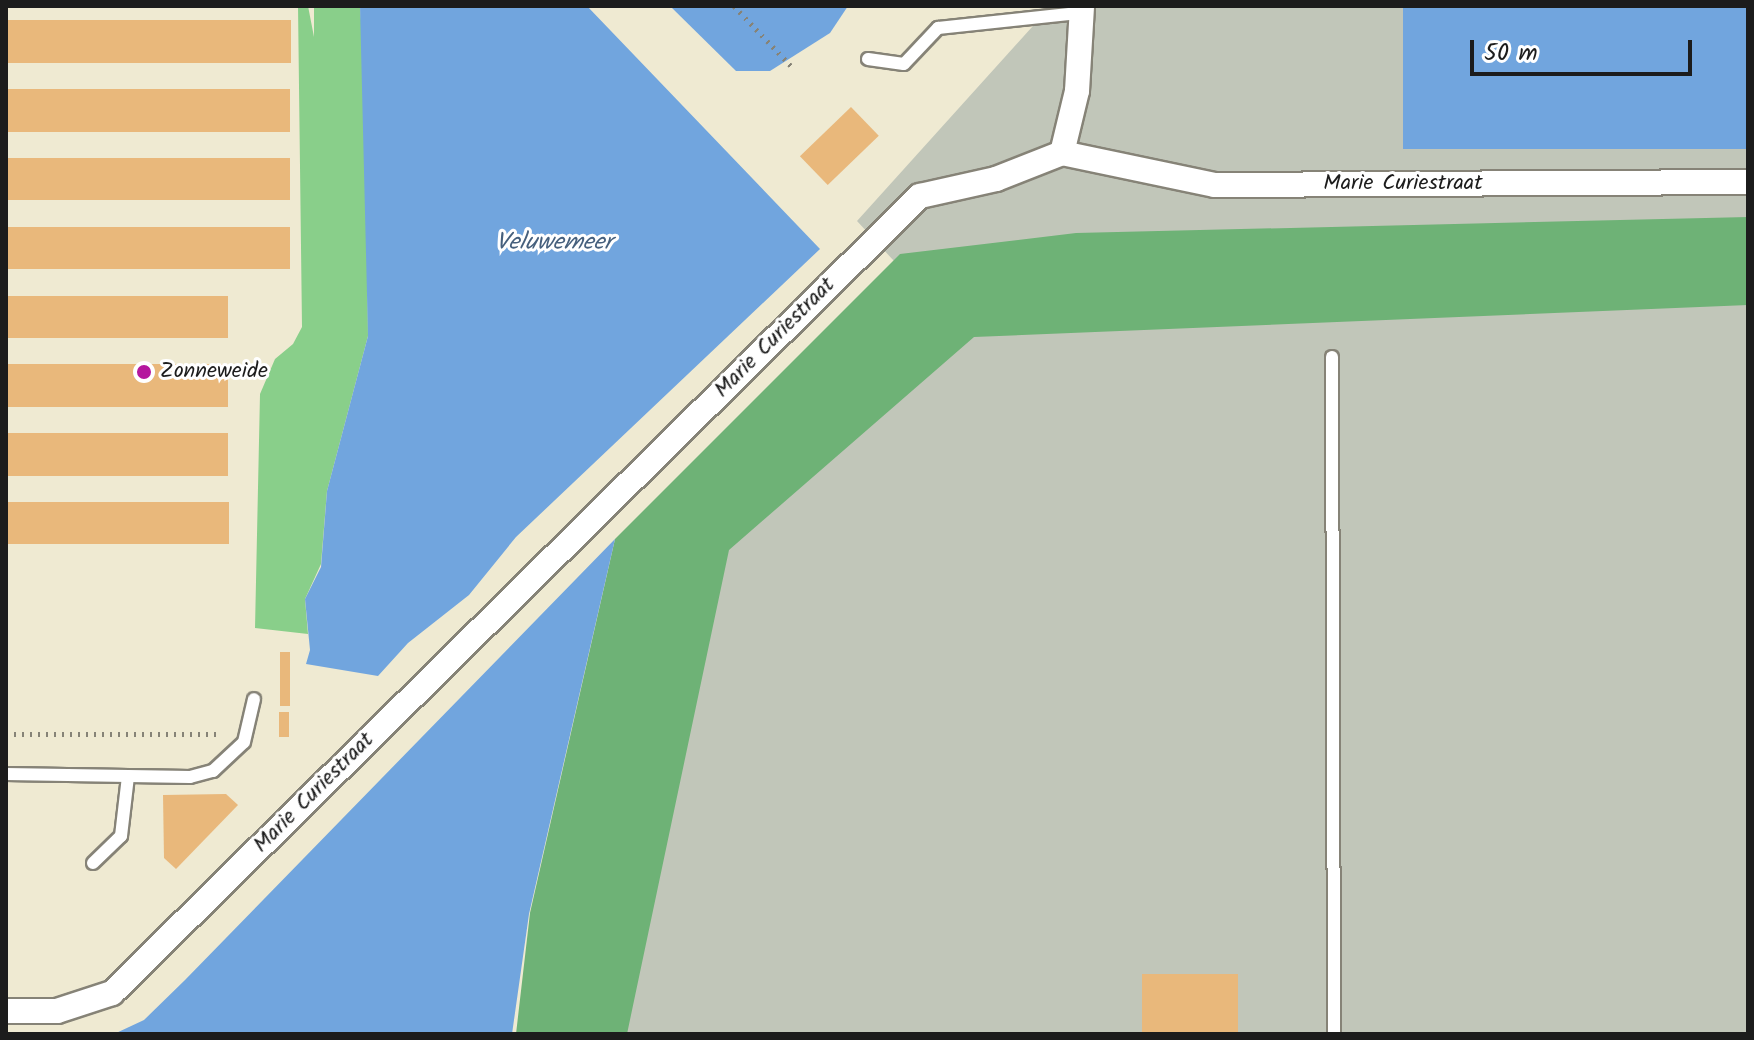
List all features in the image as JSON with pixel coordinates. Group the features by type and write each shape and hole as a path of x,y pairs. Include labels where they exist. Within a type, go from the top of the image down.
{"street":[{"path":"1062,153 1077,91 1080,9"},
{"name":"Marie Curiestraat","path":"6,1011 57,1011 112,993 920,196 996,179 1062,153 1215,185 1748,182"}],"lane":[{"path":"868,59 904,64 938,28 1080,9"},
{"path":"1332,357 1334,1034"},
{"path":"6,774 190,777 213,771 246,734 254,699"},
{"path":"93,863 121,836 128,776"}],"path":[{"path":"734,6 794,69"},
{"path":"6,734 246,734"}],"shaded area":[{"path":"1051,6 1748,6 1748,1034 596,1034 681,490 906,274 857,221"}],"green space":[{"path":"298,6 308,6 314,37 314,6 360,6 365,77 368,336 327,491 321,564 305,599 308,634 255,628 260,394 275,359 293,344 302,327"},
{"path":"1748,217 1748,305 974,337 729,550 627,1034 516,1034 530,913 615,539 900,254 1076,233"}],"water":[{"name":"Veluwemeer","path":"360,6 587,6 820,249 516,537 469,595 408,643 378,676 306,664 310,650 305,599 321,567 327,491 368,336"},
{"path":"670,6 848,6 830,33 770,71 736,71"},
{"path":"1403,6 1748,6 1748,149 1403,149"},
{"path":"615,539 529,914 512,1034 114,1034 144,1020 185,980"}],"building":[{"path":"6,20 291,20 291,63 6,63"},
{"path":"6,89 290,89 290,132 6,132"},
{"path":"851,107 879,136 828,185 800,156"},
{"path":"6,158 290,158 290,200 6,200"},
{"path":"6,227 290,227 290,269 6,269"},
{"path":"6,296 228,296 228,338 6,338"},
{"path":"6,364 228,364 228,407 6,407"},
{"path":"6,433 228,433 228,476 6,476"},
{"path":"6,502 229,502 229,544 6,544"},
{"path":"280,652 290,652 290,706 280,706"},
{"path":"279,712 289,712 289,737 279,737"},
{"path":"226,794 238,805 176,869 164,858 163,795"},
{"path":"1142,974 1238,974 1238,1034 1142,1034"}],"place":[{"name":"Zonneweide","path":"144,372"}]}
